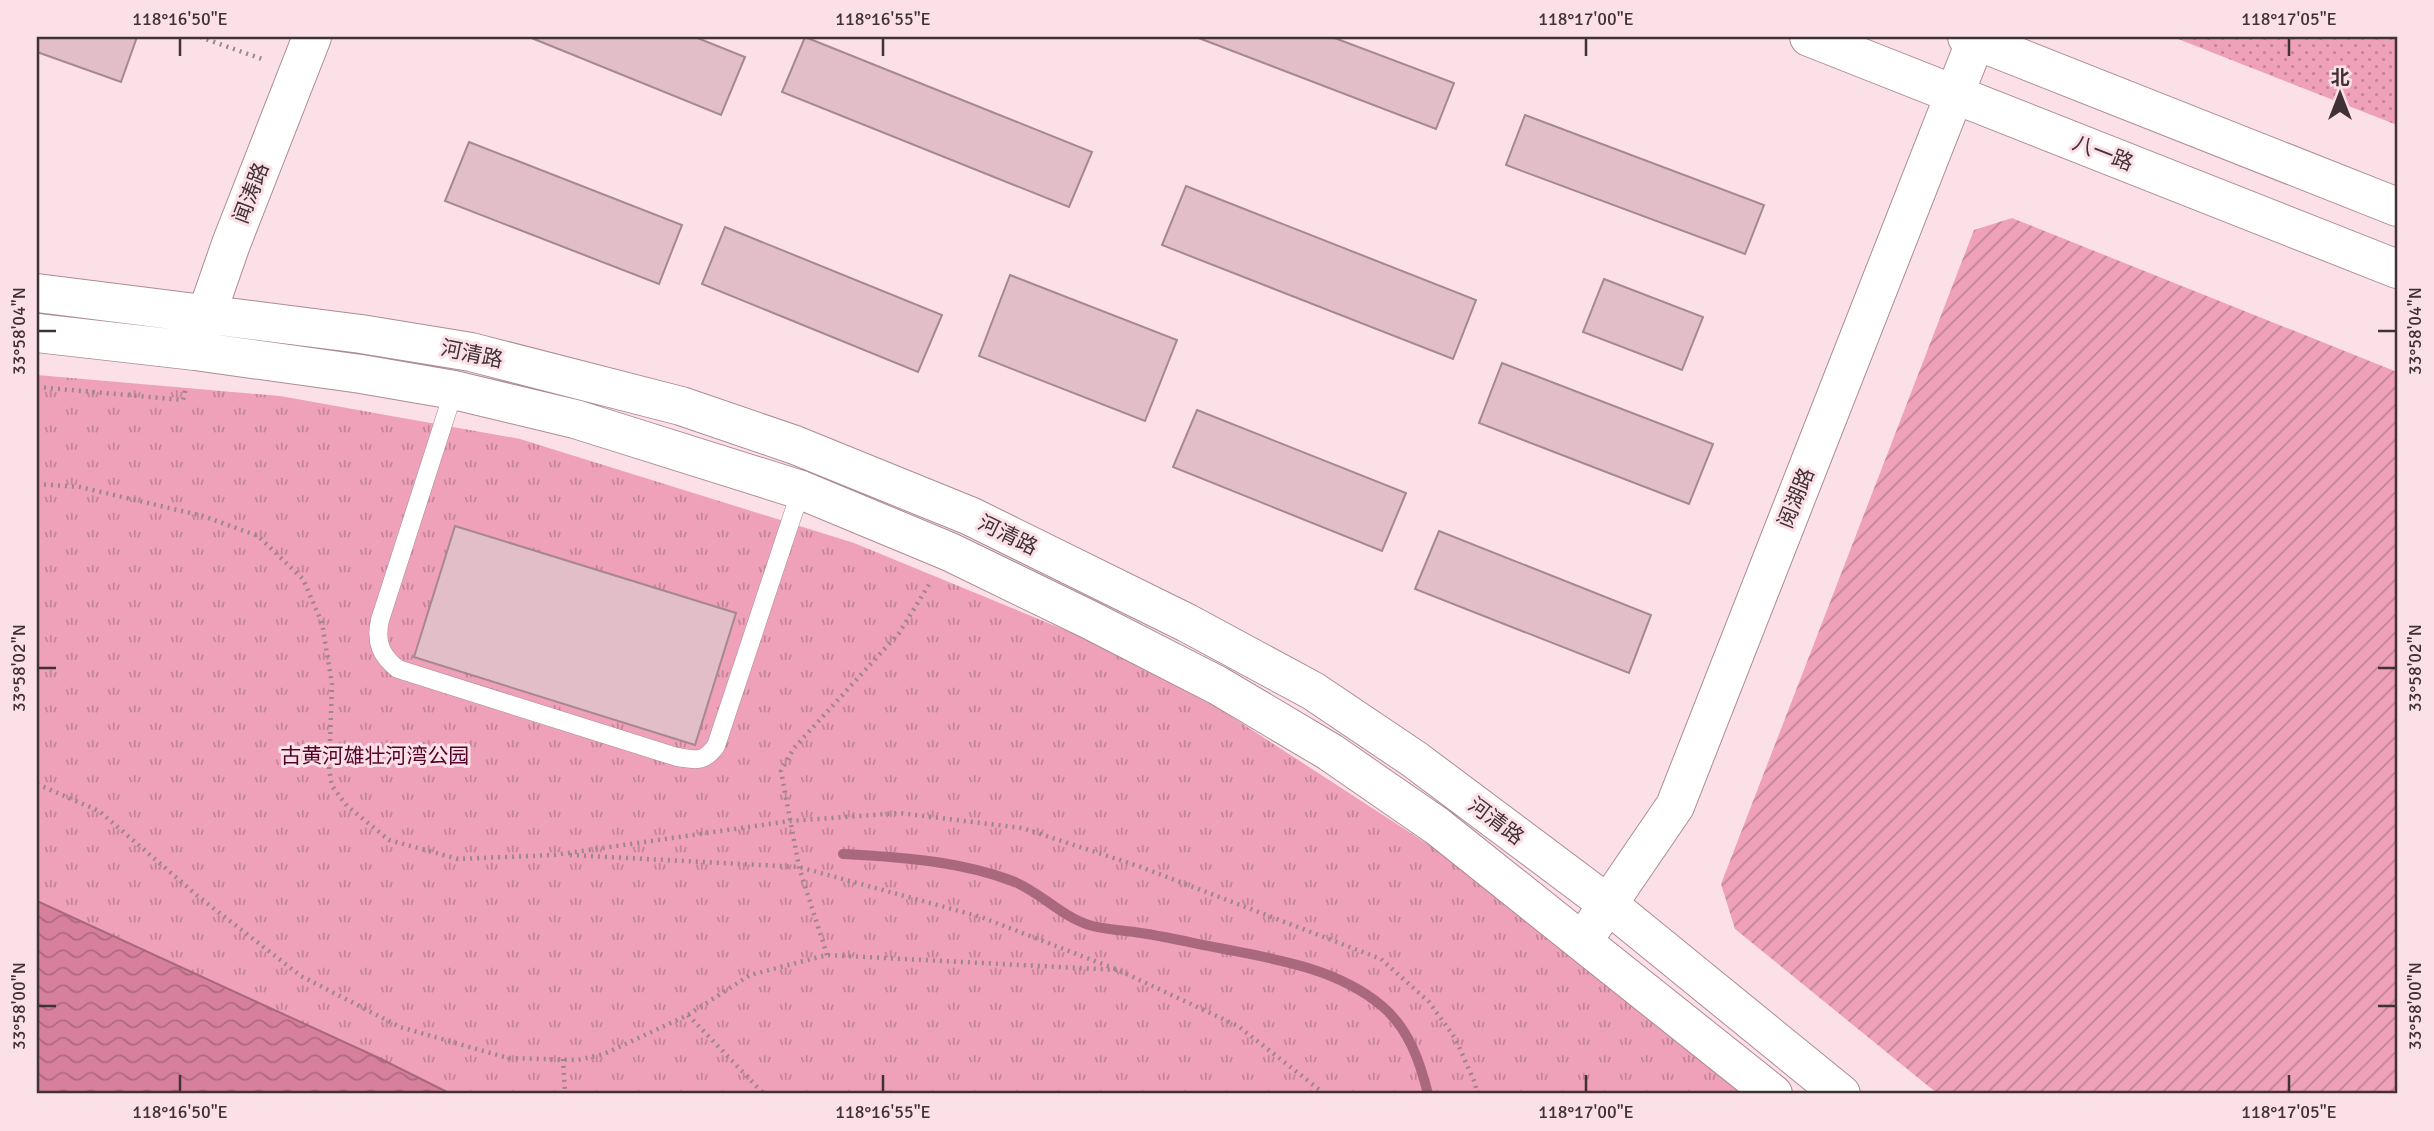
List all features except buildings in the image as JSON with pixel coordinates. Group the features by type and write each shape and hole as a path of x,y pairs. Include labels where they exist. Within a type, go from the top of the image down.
{"street":[{"name":"闻涛路","path":"195,351 205,314 312,37"},
{"name":"八一路","path":"1810,37 2397,269"},
{"name":"阅湖路","path":"1581,942 1675,806 1955,95 1973,38"},
{"path":"1973,38 2397,207"},
{"name":"河清路","path":"37,293 361,334 471,352 655,399 795,445 970,516 1187,623 1313,691 1414,759 1609,905 1840,1094"},
{"name":"河清路","path":"37,333 361,374 454,390 575,419 801,490 950,552 1217,685 1330,752 1437,826 1773,1094"}],"lane":[{"path":"454,390 380,620 378,631 381,653 398,669 677,757 696,760 708,757 716,746 801,490"}],"path":[{"path":"200,37 299,72"},
{"path":"37,387 183,400 195,351"},
{"path":"37,484 80,487 202,516 258,536 303,579 323,623 332,684 329,769 332,786 347,806 389,840 458,859 559,854 790,821 899,813 1022,828 1141,867 1381,959 1429,1002 1455,1038 1475,1083 1477,1094"},
{"path":"827,955 799,867 781,771 794,748 899,632 950,552"},
{"path":"37,784 99,811 199,897 301,976 400,1027 508,1058 578,1060 604,1054 688,1015 750,975 827,955 1118,970"},
{"path":"559,854 799,867 981,918 1118,970 1238,1026 1325,1094"},
{"path":"688,1015 764,1094"},
{"path":"563,1059 565,1094"}],"green space":[{"path":"2173,37 2397,37 2397,125"},
{"path":"2012,218 2397,372 2397,1094 1938,1094 1735,929 1721,884 1974,230"},
{"name":"古黄河雄壮河湾公园","path":"37,375 280,396 520,439 854,543 1155,667 1463,867 1742,1094 37,1094"}],"water":[{"path":"37,901 379,1058 451,1094 37,1094"}],"waterway":[{"path":"843,854 909,859 973,869 1015,882 1069,916 1089,925 1262,956 1305,967 1345,982 1382,1006 1399,1025 1412,1047 1428,1094"}]}
